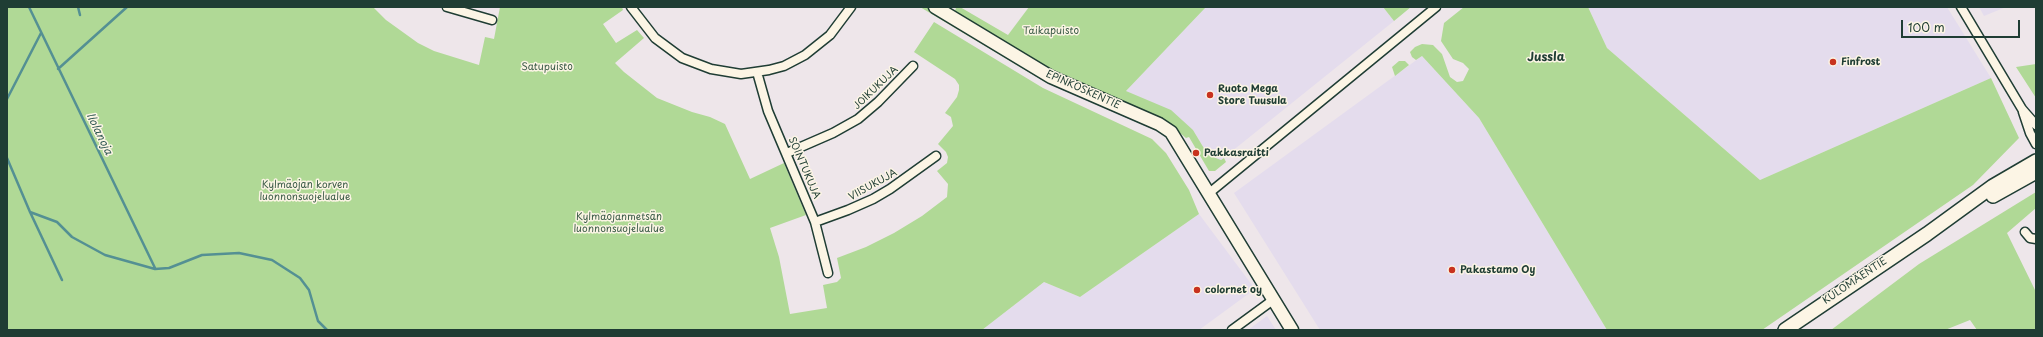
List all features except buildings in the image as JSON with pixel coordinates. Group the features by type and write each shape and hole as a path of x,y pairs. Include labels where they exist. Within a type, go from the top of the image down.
{"main road":[{"name":"KULOMÄENTIE","path":"1785,330 1927,234 1993,186 2036,160"},
{"name":"KULOMÄENTIE","path":"1927,234 2036,172"}],"street":[{"path":"447,7 492,20"},
{"path":"632,7 652,34 666,47 682,58 711,69 741,74 784,66 814,49 830,35 851,7"},
{"name":"EPINKOSKENTIE","path":"935,7 1051,77 1164,127 1179,143 1208,194"},
{"path":"1292,330 1208,194 1436,7"},
{"path":"1961,7 2022,109 2036,125"},
{"name":"JOIKUKUJA","path":"787,153 833,133 858,118 878,102 913,66"},
{"name":"SOINTUKUJA","path":"757,72 768,111 815,222 828,273"},
{"path":"2022,109 2030,133 2036,144"},
{"name":"VIISUKUJA","path":"815,222 840,214 873,199 890,189 936,156"},
{"path":"2025,232 2030,238 2036,239"},
{"path":"1232,330 1273,300"}],"shaded area":[{"path":"1206,7 1383,7 1394,21 1221,160 1208,155 1193,130 1126,91"},
{"path":"1588,7 1947,7 1991,78 1760,180 1607,48"},
{"path":"1979,7 2006,7 1984,16"},
{"path":"1422,56 1479,118 1607,330 1320,330 1234,193"},
{"path":"1199,214 1255,289 1199,330 982,330 1044,282 1080,297"},
{"path":"1267,316 1276,330 1248,330"}],"green space":[{"path":"7,7 373,7 386,20 418,43 434,51 479,65 485,37 494,39 500,7 622,7 623,10 603,24 616,43 637,30 644,38 615,63 624,72 657,98 725,124 750,179 784,163 806,215 770,228 779,257 790,314 827,308 823,285 837,282 841,278 837,258 866,247 894,233 922,216 947,197 948,184 937,171 947,163 948,157 946,152 938,144 953,126 951,117 945,113 957,97 959,85 955,79 914,52 934,22 1043,88 1152,139 1166,153 1189,190 1199,214 1080,297 1044,282 982,330 7,330"},
{"path":"920,7 926,7 960,27 1157,128 1155,130 1045,82"},
{"name":"Taikapuisto","path":"943,7 955,10 955,7 960,7 1008,35 1029,7 1206,7 1126,91 1171,110 1193,130 1208,155 1221,160 1224,158 1226,162 1215,171 1209,171 1189,137 1186,138 1168,123 1053,73"},
{"path":"1383,7 1411,7 1394,21"},
{"path":"1464,7 1588,7 1607,48 1760,180 1991,78 2019,138 1973,185 1762,330 1607,330 1479,118 1422,56 1416,60 1412,57 1410,52 1415,47 1422,44 1433,45 1442,54 1450,77 1457,82 1463,81 1469,69 1463,63 1453,59 1441,41 1444,23"},
{"path":"1399,61 1405,61 1409,65 1395,76 1392,67"},
{"path":"2036,64 2036,98 2016,67"},
{"path":"2036,192 2036,208 2007,233 2036,292 2036,330 1977,330 1970,320 1945,330 1831,330 1919,264"}],"waterway":[{"name":"Ilolanoja","path":"29,7 155,268"},
{"path":"78,7 80,15"},
{"path":"58,69 127,7"},
{"path":"7,99 41,33"},
{"path":"7,158 30,212 57,222 72,237 105,255 155,269 169,268 202,255 239,253 272,260 300,278 309,290 318,321 327,330"},
{"path":"30,212 62,280"}],"place":[{"name":"Finfrost","path":"1833,62"},
{"name":"Ruoto Mega Store Tuusula","path":"1210,95"},
{"name":"Pakkasraitti","path":"1196,153"},
{"name":"Pakastamo Oy","path":"1452,270"},
{"name":"colornet oy","path":"1197,290"}],"district":[{"name":"Jussla","path":"1546,58"}],"park label":[{"name":"Satupuisto","path":"547,67"},
{"name":"Kylmäojan korven luonnonsuojelualue","path":"305,190"},
{"name":"Kylmäojanmetsän luonnonsuojelualue","path":"619,222"}]}
